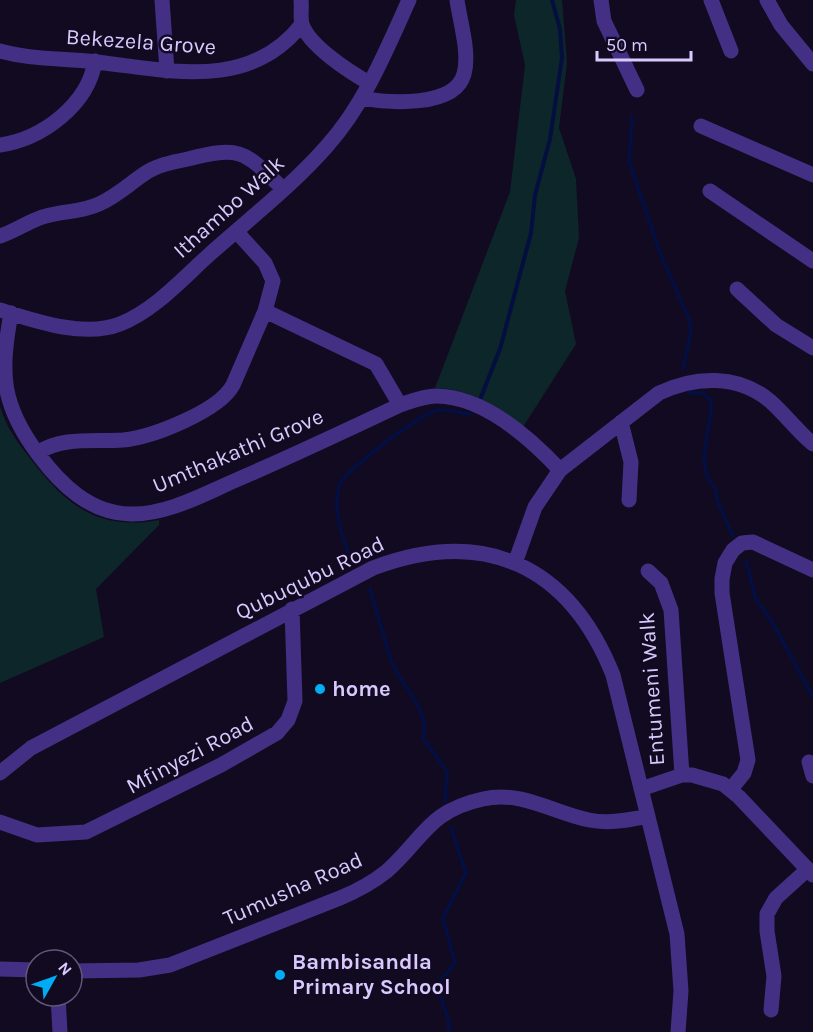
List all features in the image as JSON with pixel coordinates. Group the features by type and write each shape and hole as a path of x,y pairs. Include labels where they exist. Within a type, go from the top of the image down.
{"street":[{"path":"162,0 167,70"},
{"path":"302,0 302,24 335,62 369,83"},
{"name":"Ithambo Walk","path":"5,312 76,328 120,324 155,303 283,189 328,145 362,98 409,0"},
{"path":"362,98 394,103 424,99 450,92 459,86 465,71 465,60 457,0"},
{"path":"601,0 604,21 637,90"},
{"path":"711,0 731,51"},
{"path":"767,0 789,37 813,64"},
{"name":"Bekezela Grove","path":"0,51 42,59 95,61 167,70 232,70 258,60 280,47 302,24"},
{"path":"0,145 23,140 51,124 87,87 95,61"},
{"path":"700,126 813,175"},
{"path":"0,236 46,216 96,206 119,194 143,174 158,167 215,152 230,151 245,155 259,165 283,189"},
{"path":"710,191 813,261"},
{"path":"37,453 58,443 135,438 211,408 229,392 273,288 272,276 260,256 236,231"},
{"path":"737,289 776,325 813,348"},
{"path":"265,311 376,364 400,405"},
{"name":"Umthakathi Grove","path":"5,312 5,393 18,426 59,480 83,500 107,510 132,514 145,513 191,500 400,405 438,396 474,405 497,418 543,452 560,470"},
{"path":"515,563 535,507 560,470 659,393 675,385 719,380 759,393 813,444"},
{"path":"621,422 631,462 629,500"},
{"path":"732,789 744,773 748,760 722,593 725,564 733,550 742,543 753,542 813,570"},
{"name":"Qubuqubu Road","path":"0,773 31,748 373,568 418,554 469,551 501,557 536,574 561,592 588,625 604,651 613,675 677,934 681,991 678,1032"},
{"name":"Entumeni Walk","path":"648,571 661,583 671,610 682,775"},
{"name":"Mfinyezi Road","path":"0,822 38,835 86,832 108,824 270,738 288,720 295,701 292,609"},
{"path":"641,789 682,775 713,780 732,789 810,872 776,898 767,914 774,976 771,1010"},
{"name":"Tumusha Road","path":"84,971 139,970 170,965 340,898 367,886 387,870 420,833 437,818 457,807 485,798 519,798 598,821 619,821 648,816"},
{"path":"0,969 24,970"},
{"path":"59,1008 60,1032"}],"green space":[{"path":"516,0 562,0 567,63 559,128 576,179 579,238 565,291 576,344 523,427 493,406 472,395 435,388 510,192 525,65 514,15"},
{"path":"0,406 9,429 23,449 46,478 72,503 102,518 119,522 159,520 159,525 96,589 104,637 0,683"}],"waterway":[{"path":"481,397 500,349 531,233 535,195 550,139 562,58 560,29 552,0"},
{"path":"632,117 629,161 660,253 689,319 691,332 683,369"},
{"path":"688,391 703,393 711,400 704,458 705,469 716,490 717,500 733,536"},
{"path":"352,564 342,535 337,504 340,484 345,477 385,443 429,413 442,410 470,414"},
{"path":"746,562 756,599 774,625 813,697"},
{"path":"370,589 392,662 423,718 423,738 447,772 445,801"},
{"path":"449,1032 449,1022 437,985 455,963 443,918 466,873 451,828"}],"place":[{"name":"home","path":"320,689"},
{"name":"Bambisandla Primary School","path":"280,975"}]}
